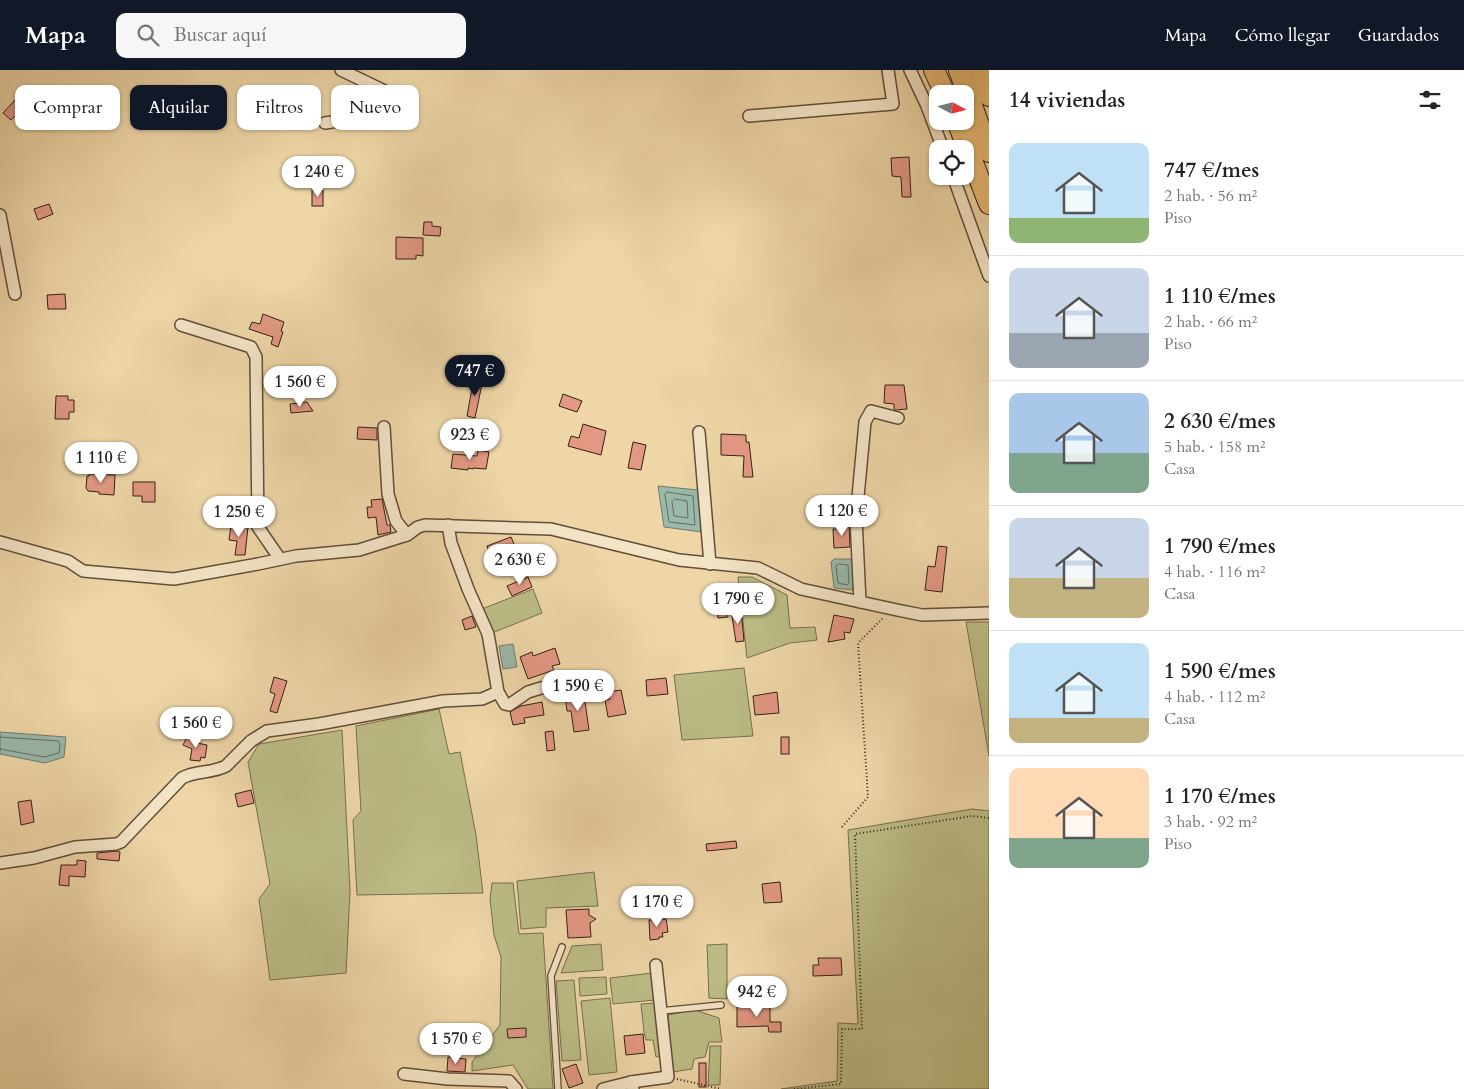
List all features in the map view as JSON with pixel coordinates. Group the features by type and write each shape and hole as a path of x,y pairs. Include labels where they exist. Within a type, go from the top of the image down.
{"highway":[{"path":"934,70 941,85"},
{"path":"959,70 989,152"},
{"path":"980,70 989,96"},
{"path":"960,130 989,204"}],"street":[{"path":"325,123 384,110 392,102 393,95 341,70"},
{"path":"749,116 892,104 888,70"},
{"path":"910,70 927,106 940,140"},
{"path":"956,185 989,276"},
{"path":"0,215 14,294"},
{"path":"181,325 251,347 256,357 258,527 280,559"},
{"path":"860,602 856,518 865,422 871,410 898,418"},
{"path":"384,427 388,494 396,521 407,535"},
{"path":"699,432 710,564"},
{"path":"0,542 68,561 83,570 174,579 296,556 359,550 407,535 418,527 430,525 551,528 679,560 758,568 801,589 892,609 922,614 989,613"},
{"path":"448,525 451,543 468,589 488,634 498,692 505,704 509,705 528,692 541,688 586,680"},
{"path":"0,862 34,858 75,846 107,845 121,842 182,778 191,773 209,772 221,768 251,741 267,731 319,724 443,701 482,699 498,692"},
{"path":"602,1089 632,1086 668,1077 656,966"},
{"path":"404,1074 448,1079 509,1081 516,1089"}],"lane":[{"path":"558,1089 551,976 562,947"},
{"path":"661,1011 721,1005"}],"path":[{"path":"842,827 868,797 858,643 892,609"},
{"path":"794,1089 841,1084 842,1029 862,1029 855,834 972,816 989,818"},
{"path":"668,1077 721,1089"}],"green space":[{"path":"738,577 752,577 787,595 790,628 815,627 817,640 790,643 747,658"},
{"path":"533,589 542,613 492,633 482,609"},
{"path":"966,622 989,622 989,756"},
{"path":"744,668 753,736 682,740 674,675"},
{"path":"439,709 449,754 460,752 476,835 483,893 357,895 353,820 361,811 356,726"},
{"path":"342,730 350,891 346,973 270,980 259,899 270,884 248,762 259,744"},
{"path":"972,809 989,811 989,1089 781,1089 837,1081 838,1023 858,1024 848,830"},
{"path":"594,872 598,906 546,908 546,927 521,929 517,881"},
{"path":"492,883 513,883 519,934 543,933 553,1089 528,1089 513,1065 472,1071 472,1062 500,1025 501,957 494,935 490,899"},
{"path":"601,944 603,970 561,973 572,946"},
{"path":"727,944 727,999 709,998 707,945"},
{"path":"652,973 655,1000 613,1004 610,978"},
{"path":"606,977 607,994 580,996 579,978"},
{"path":"574,980 581,1060 562,1061 556,981"},
{"path":"610,998 617,1072 589,1075 581,1001"},
{"path":"655,1003 662,1056 656,1057 653,1040 646,1040 641,1004"},
{"path":"695,1010 719,1018 722,1042 709,1042 705,1057 694,1059 692,1069 673,1072 668,1015"},
{"path":"710,1046 721,1046 720,1085 708,1085"}],"water":[{"path":"658,486 698,490 702,532 664,527"},
{"path":"834,559 853,560 853,590 834,588 831,562"},
{"path":"513,644 517,667 503,669 499,646"},
{"path":"0,732 66,737 64,757 45,763 0,754"}],"building":[{"path":"15,100 15,116 11,120 3,113"},
{"path":"909,157 911,197 902,197 901,177 892,176 891,158"},
{"path":"312,190 323,190 323,206 312,206"},
{"path":"49,204 53,214 38,220 34,209"},
{"path":"424,222 432,222 432,226 441,227 440,236 423,235"},
{"path":"396,237 423,238 423,256 416,255 416,259 396,259"},
{"path":"65,294 66,309 48,309 47,295"},
{"path":"263,314 284,322 278,347 271,344 273,337 249,329 252,322 260,324"},
{"path":"474,377 483,379 475,418 467,416"},
{"path":"885,385 904,385 907,409 896,410 894,409 894,404 884,403"},
{"path":"563,394 582,401 577,412 559,406"},
{"path":"56,396 68,396 68,400 74,400 74,412 69,412 69,419 55,419"},
{"path":"307,402 313,411 291,413 290,404"},
{"path":"583,424 606,431 601,455 568,446 571,436 579,438"},
{"path":"358,427 377,428 377,440 357,439"},
{"path":"721,434 746,435 746,442 749,442 753,477 743,477 744,456 721,455"},
{"path":"633,442 646,445 641,470 628,468"},
{"path":"478,450 489,452 486,469 468,468 468,470 451,468 453,454 477,456"},
{"path":"89,474 115,475 114,495 88,491 86,488 87,476"},
{"path":"133,482 155,482 155,502 142,502 142,496 133,496"},
{"path":"382,499 387,525 390,525 391,532 378,535 376,517 368,518 367,507 372,507 371,500"},
{"path":"840,524 849,524 850,547 834,548 833,529 841,529"},
{"path":"231,525 248,527 245,555 235,555 237,541 229,540"},
{"path":"511,537 522,563 504,570 500,560 493,563 487,546"},
{"path":"938,546 947,547 942,592 925,590 928,566 935,567"},
{"path":"528,577 532,587 512,596 507,586"},
{"path":"726,594 728,617 718,618 717,609 710,610 708,596"},
{"path":"741,609 744,641 736,642 731,610"},
{"path":"834,615 854,619 850,633 844,632 845,639 828,642"},
{"path":"472,616 476,627 465,630 462,620"},
{"path":"555,648 560,664 552,666 554,670 528,679 520,657 532,652 533,656"},
{"path":"274,677 287,681 277,713 270,711 275,694 270,692"},
{"path":"666,678 668,694 647,696 646,680"},
{"path":"621,690 626,714 608,717 605,700 610,699 608,692"},
{"path":"777,692 779,713 755,715 753,696"},
{"path":"579,693 584,695 589,730 574,732 571,711 567,711 565,695"},
{"path":"542,702 544,715 524,718 525,723 513,725 510,712 521,706"},
{"path":"553,731 555,750 547,751 545,732"},
{"path":"187,737 198,739 197,743 207,745 205,758 201,757 200,761 190,760 192,749 183,745"},
{"path":"781,737 789,737 789,754 781,754"},
{"path":"251,790 254,803 238,807 235,794"},
{"path":"31,800 34,822 21,825 18,802"},
{"path":"736,841 737,848 707,851 706,844"},
{"path":"120,852 119,861 97,859 97,853"},
{"path":"77,860 86,861 85,877 69,876 69,886 59,885 61,865 77,865"},
{"path":"780,882 782,902 764,903 762,884"},
{"path":"589,909 589,915 596,919 590,923 591,937 568,938 566,910"},
{"path":"660,916 661,919 666,919 668,932 662,933 663,937 659,937 659,939 650,940 649,920 652,920 651,917"},
{"path":"818,958 841,958 842,975 813,976 813,965 819,965"},
{"path":"770,1006 770,1022 781,1022 781,1032 769,1032 768,1026 737,1027 737,1007"},
{"path":"526,1028 526,1037 508,1038 507,1029"},
{"path":"643,1034 645,1053 626,1055 624,1036"},
{"path":"448,1057 466,1059 465,1072 447,1071"},
{"path":"699,1063 706,1063 706,1087 699,1087"},
{"path":"576,1064 583,1083 569,1088 562,1069"}]}
